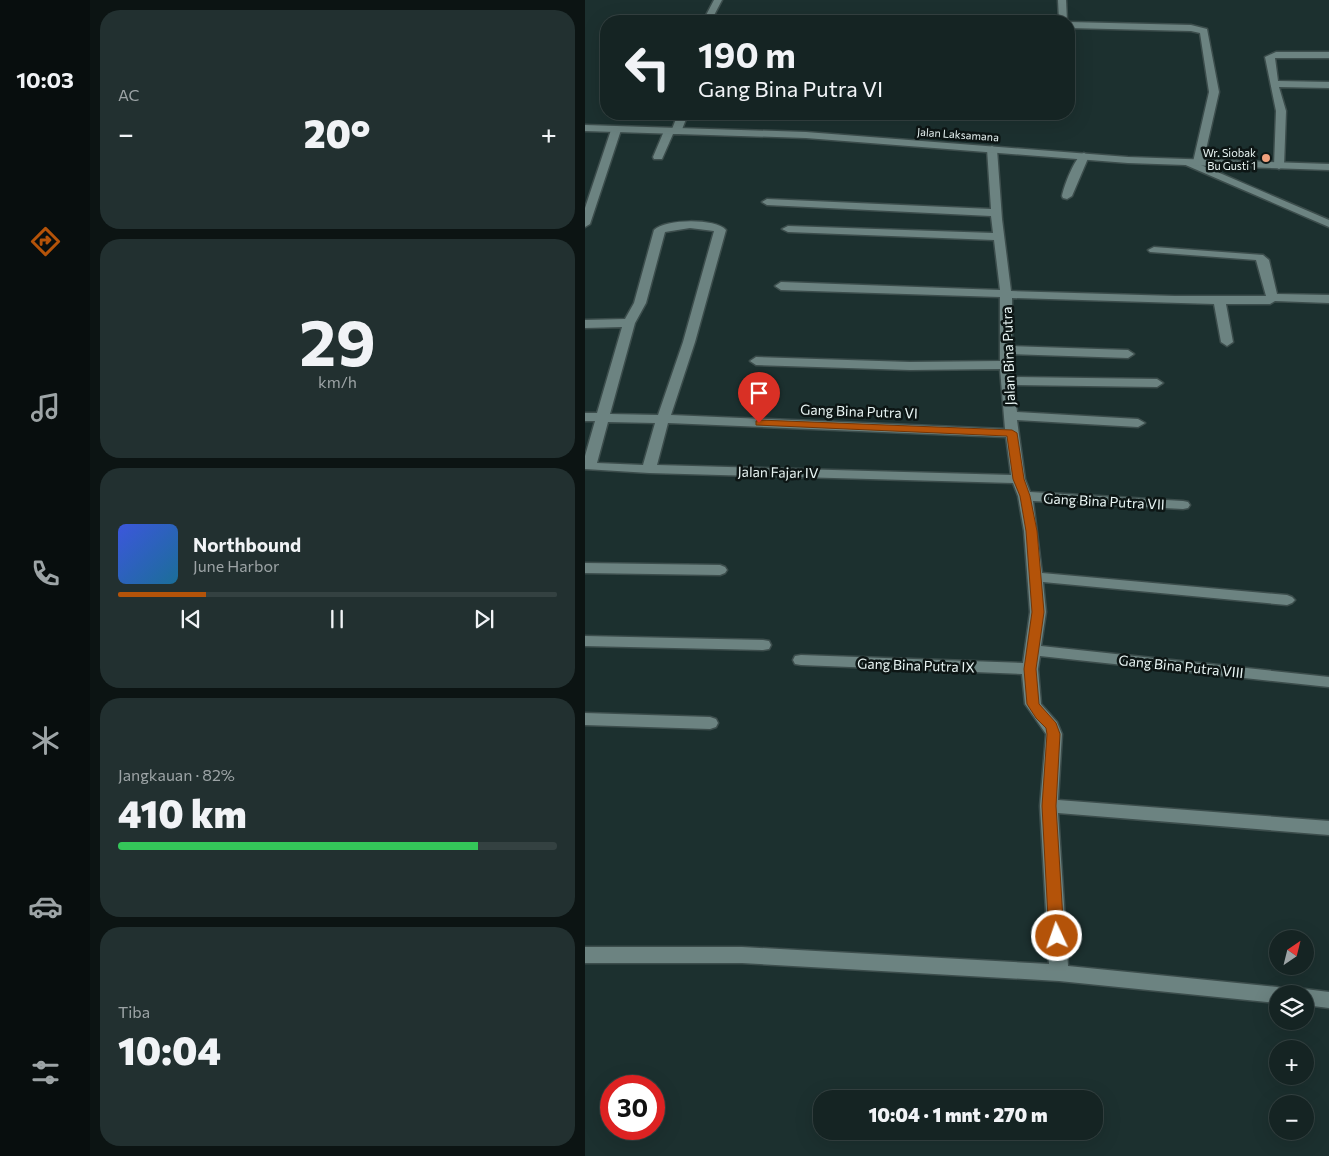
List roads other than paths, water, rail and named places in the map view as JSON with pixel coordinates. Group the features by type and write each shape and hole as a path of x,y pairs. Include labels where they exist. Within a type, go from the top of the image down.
{"street":[{"path":"710,15 718,0"},
{"path":"1062,0 1063,15"},
{"path":"1075,25 1191,28 1204,31 1214,92 1192,163 1329,224"},
{"path":"1279,166 1281,111 1270,57 1329,55"},
{"path":"1274,84 1329,85"},
{"path":"659,157 680,120"},
{"name":"Jalan Laksamana","path":"585,128 806,135 1192,163 1329,167"},
{"path":"585,224 591,188 616,130"},
{"name":"Jalan Bina Putra","path":"992,148 999,237 1007,294 1006,357 1012,433 1018,479 1025,496 1031,531 1038,612 1030,669 1033,704 1040,715 1051,726 1054,734 1049,806 1059,973"},
{"path":"1067,196 1071,182 1084,156"},
{"path":"767,202 997,213"},
{"path":"602,417 629,323 640,303 661,230 677,226 711,227 720,230 689,342 663,419 649,469"},
{"path":"788,229 999,237"},
{"path":"1154,250 1259,257 1263,260 1272,297"},
{"path":"781,286 1219,300 1269,300 1272,297 1329,299"},
{"path":"1219,300 1227,342"},
{"path":"585,324 629,323"},
{"path":"756,361 910,366 1006,357 1128,354"},
{"path":"1007,381 1157,383"},
{"path":"1011,416 1138,424"},
{"name":"Jalan Fajar IV","path":"602,417 589,466 1018,479"},
{"name":"Gang Bina Putra VI","path":"585,418 663,419 1012,433"},
{"name":"Gang Bina Putra VII","path":"1025,496 1183,505"},
{"path":"585,568 720,570"},
{"path":"1035,577 1287,600"},
{"path":"585,641 763,644"},
{"name":"Gang Bina Putra VIII","path":"1033,650 1329,682"},
{"name":"Gang Bina Putra IX","path":"801,660 1030,669"},
{"path":"585,719 710,723"},
{"path":"1049,806 1329,828"},
{"path":"585,955 742,955 1059,973 1269,994"},
{"path":"1314,998 1329,1000"}],"place":[{"name":"Wr. Siobak Bu Gusti 1","path":"1266,158"}]}
